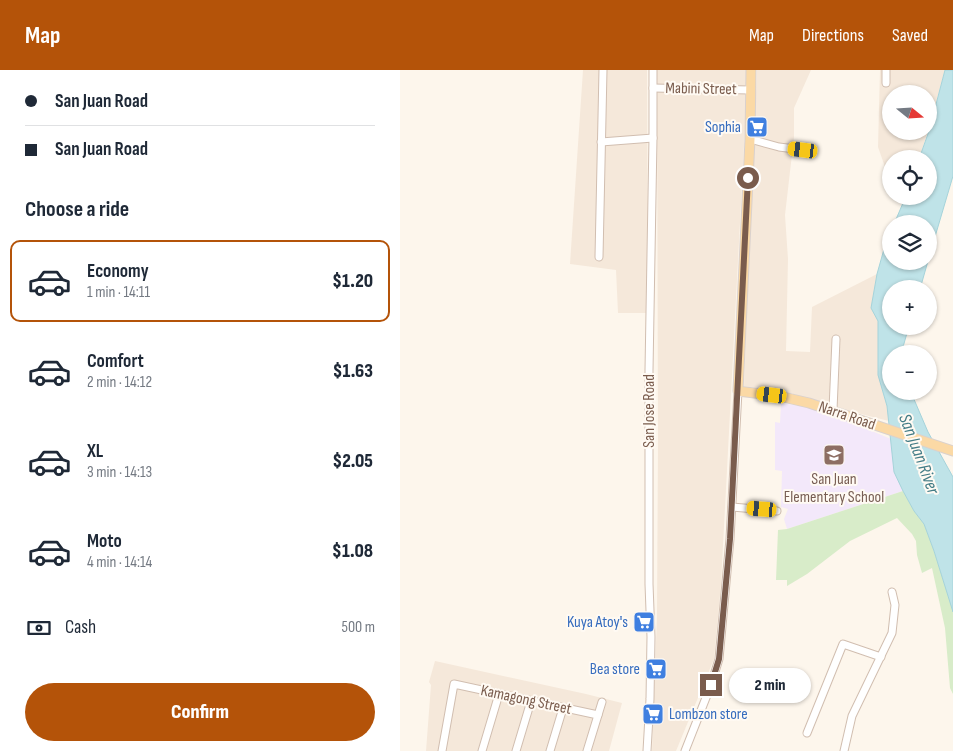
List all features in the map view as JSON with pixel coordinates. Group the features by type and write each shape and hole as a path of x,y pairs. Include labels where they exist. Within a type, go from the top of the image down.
{"main road":[{"path":"738,391 750,139 751,70"},
{"name":"Narra Road","path":"738,391 793,399 833,410 953,451"}],"street":[{"path":"599,257 603,70"},
{"name":"San Jose Road","path":"647,751 651,637 649,584 649,370 653,70"},
{"path":"886,70 886,83"},
{"name":"Mabini Street","path":"653,88 750,90"},
{"path":"601,142 653,138"},
{"path":"750,139 779,147 803,150"},
{"path":"833,410 836,339"},
{"path":"685,751 711,685 719,659 730,539 738,391"},
{"path":"732,507 777,511"},
{"path":"844,751 852,716 892,633 895,604 892,592"},
{"path":"806,733 843,644 881,656"},
{"name":"Kamagong Street","path":"442,751 454,684 598,715"},
{"path":"482,751 499,694"},
{"path":"516,751 531,701"},
{"path":"587,751 602,702"},
{"path":"550,751 563,708"}],"shaded area":[{"path":"583,70 647,70 648,313 618,313 616,270 570,264"},
{"path":"657,70 748,70 721,584 714,659 676,751 652,751 657,616"},
{"path":"757,70 811,70 794,108 794,137 785,215 788,259 786,351 810,352 812,307 877,274 871,308 878,321 878,375 882,389 882,400 885,400 889,421 841,409 790,393 744,386"},
{"path":"880,70 945,70 938,95 938,85 882,85 882,140 925,140 922,150 882,150 882,158 878,147"},
{"name":"San Juan Elementary School","path":"781,403 819,409 891,439 894,472 903,491 787,529 784,519 788,509 781,507 782,471 775,470 775,422 780,423"},
{"path":"435,661 622,703 609,751 426,751 431,685 429,682"}],"green space":[{"path":"903,491 924,524 953,610 953,694 950,688 945,628 932,568 922,573 917,555 916,541 897,518 850,541 807,574 787,586 787,580 776,580 778,530 787,529"}],"water":[{"path":"945,70 953,70 953,176 937,230 937,215 898,215 902,205 937,205 937,150 922,150 926,140 938,140 938,97"},
{"path":"882,256 882,270 925,270 923,280 882,280 882,335 906,335 904,345 882,345 882,389 878,375 878,321 871,308"},
{"name":"San Juan River","path":"885,400 914,400 928,432 953,477 953,612 924,524 914,511 894,472"}],"place":[{"name":"Sophia","path":"757,127"},
{"name":"San Juan Elementary School","path":"834,455"},
{"name":"Kuya Atoy's","path":"644,622"},
{"name":"Bea store","path":"656,669"},
{"name":"Lombzon store","path":"653,714"}],"route":[{"path":"711,685 719,659 730,539 748,178"}]}
